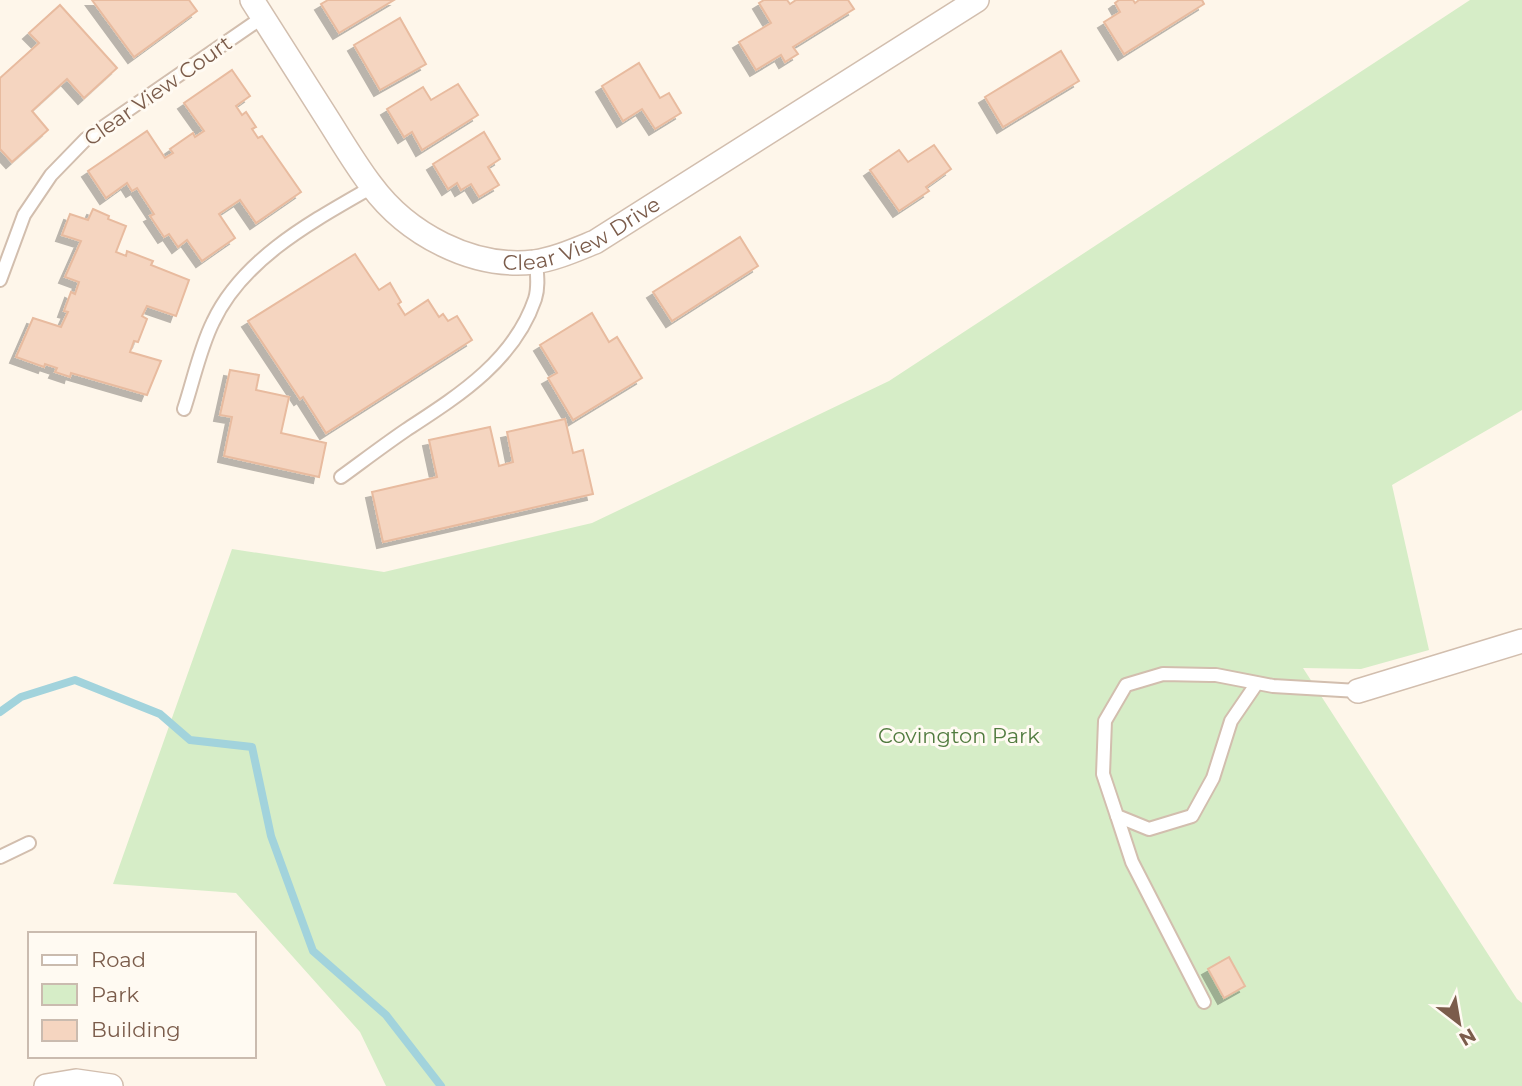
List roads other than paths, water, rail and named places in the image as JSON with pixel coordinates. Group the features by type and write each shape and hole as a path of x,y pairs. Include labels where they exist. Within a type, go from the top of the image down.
{"street":[{"name":"Clear View Drive","path":"258,8 372,187 410,226 443,244 477,257 518,263 558,257 595,242 977,0"},
{"path":"1358,691 1522,641"},
{"path":"46,1086 76,1082 111,1086"}],"lane":[{"name":"Clear View Court","path":"0,280 24,215 51,175 86,139 258,8"},
{"path":"184,410 212,323 230,293 251,269 304,229 372,187"},
{"path":"341,477 463,393 491,368 510,345 535,300 536,262"},
{"path":"1204,1002 1132,862 1103,774 1105,721 1126,685 1163,674 1216,675 1273,686 1358,691"},
{"path":"1117,816 1149,829 1192,816 1213,778 1231,721 1257,683"},
{"path":"0,857 29,843"}],"waterway":[{"path":"0,712 21,697 75,680 160,714 190,740 252,747 271,836 313,951 386,1015 441,1086"}],"park label":[{"name":"Covington Park","path":"959,736"}]}
